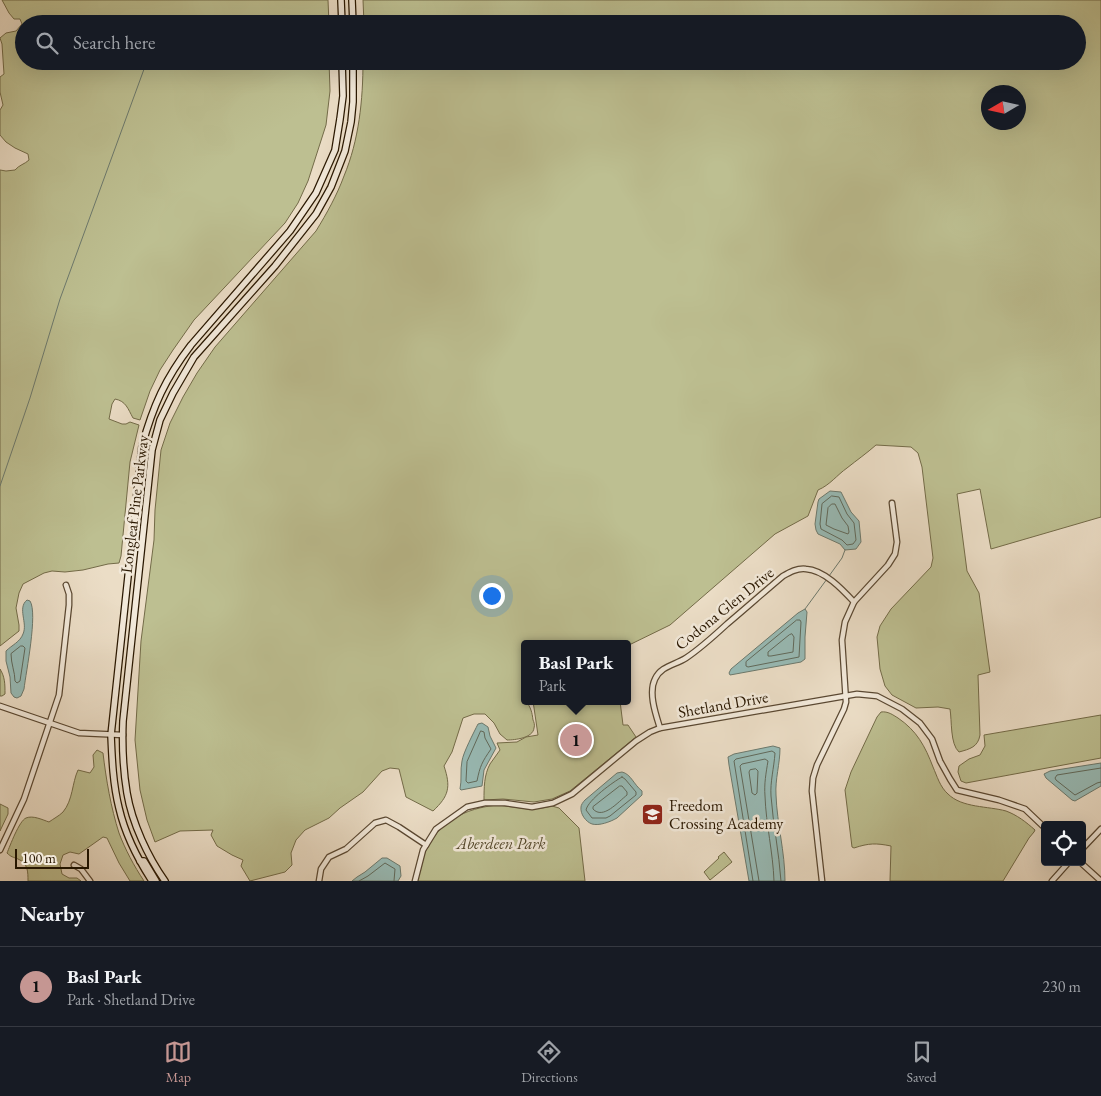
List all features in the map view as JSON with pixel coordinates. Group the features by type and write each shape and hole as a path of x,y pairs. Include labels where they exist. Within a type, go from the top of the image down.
{"main road":[{"path":"341,0 342,15"},
{"path":"352,0 353,15"},
{"name":"Longleaf Pine Parkway","path":"152,881 128,835 119,808 112,761 111,735 142,446 150,418 158,400 182,357 290,231 316,193 335,150 343,96 342,70"},
{"name":"Longleaf Pine Parkway","path":"165,881 148,854 137,827 127,795 122,748 124,711 152,450 160,420 167,404 194,358 275,266 316,214 331,187 345,151 351,122 353,70"},
{"path":"158,400 167,404"},
{"path":"140,861 144,861 156,881"}],"street":[{"path":"822,881 812,791 813,778 817,765 844,709 842,640 845,622 854,602 888,565 895,554 897,542 892,503"},
{"name":"Codona Glen Drive","path":"660,728 653,698 654,682 658,673 669,665 684,659 705,643 783,576 793,571 804,569 818,572 841,589 854,602"},
{"path":"0,850 24,799 59,695 69,605 69,594 66,585"},
{"name":"Shetland Drive","path":"415,881 423,850 436,829 467,807 485,803 505,803 532,807 552,803 572,794 636,741 660,728 857,694 877,696 902,709 920,724 932,739 940,760 957,790 999,800 1025,809 1041,824"},
{"path":"0,706 80,733 123,735"},
{"path":"319,881 321,869 329,857 346,848 374,823 386,820 426,845"},
{"path":"1086,845 1101,830"},
{"path":"74,865 90,881"},
{"path":"1052,881 1066,866"},
{"path":"1084,866 1101,881"}],"green space":[{"path":"2,0 328,0 329,15 15,15 14,19"},
{"path":"363,0 1101,0 1101,517 991,549 980,489 957,494 967,571 979,593 990,672 978,675 980,735 975,745 959,752 956,748 950,709 938,707 916,708 892,695 885,686 880,669 877,637 880,626 891,609 931,567 933,558 922,467 918,453 911,447 876,445 830,483 818,490 808,516 775,534 670,625 631,644 631,640 521,640 521,705 528,705 532,712 533,731 523,738 507,740 485,714 474,714 463,718 452,752 444,766 448,786 447,791 442,801 433,811 406,797 399,769 390,768 382,771 363,792 329,818 305,830 296,840 291,853 292,865 285,872 250,881 241,866 243,860 217,846 211,835 213,830 180,831 155,842 147,820 140,790 135,740 141,641 154,540 161,450 170,423 183,397 215,347 316,231 332,204 349,162 357,134 363,70 1086,70 1086,15 364,15"},
{"path":"15,31 15,70 329,70 330,91 326,125 308,181 298,203 285,223 194,320 160,370 140,420 133,418 122,402 115,399 112,404 109,419 122,424 130,422 139,425 130,462 119,563 83,570 52,571 23,584 16,608 19,631 0,646 0,170 15,170 29,160 28,154 6,142 0,135 0,110 3,105 0,92 0,77 4,74 0,38 6,33"},
{"path":"0,669 5,684 5,694 2,696 0,696"},
{"path":"534,705 620,705 623,725 628,725 636,737 570,791 552,799 534,802 503,799 484,800 484,786 487,773 490,764 500,750 497,743 517,742 526,737 538,735"},
{"path":"881,712 898,718 915,734 927,752 941,785 954,799 968,804 1006,811 1021,819 1035,830 1003,881 890,881 891,846 872,844 852,847 845,790 851,772"},
{"path":"1101,715 1101,758 966,783 961,781 958,772 959,766 969,759 980,755 985,746 984,735"},
{"path":"97,750 103,753 109,793 119,833 144,881 130,881 107,838 103,837 79,854 70,852 63,855 60,864 62,874 81,881 28,881 26,865 7,853 18,829 26,818 35,817 49,822 63,812 71,797 78,770 90,773 94,767 93,755"},
{"path":"0,804 8,808 8,814 0,831"},
{"name":"Aberdeen Park","path":"498,805 528,809 552,806 559,808 579,828 585,881 417,881 423,858 436,834 444,825 474,809"},
{"path":"724,852 732,862 710,880 704,872"}],"water":[{"path":"830,491 841,492 851,512 859,521 861,542 856,549 845,550 840,544 818,534 816,530 815,524 819,499"},
{"path":"27,600 30,601 32,608 32,630 24,689 21,696 17,698 11,693 6,651 22,637 24,630 23,607"},
{"path":"805,609 807,612 805,659 801,662 730,675 731,669"},
{"path":"482,723 488,727 496,748 484,770 482,786 461,790 463,757 478,724"},
{"path":"773,746 780,748 776,795 785,881 749,881 728,757"},
{"path":"1101,763 1101,786 1075,801 1046,778 1044,774 1050,771"},
{"path":"622,772 630,777 642,791 642,795 617,818 601,824 590,823 581,812 582,804 617,773"},
{"path":"382,858 387,858 400,866 401,876 398,881 352,881 365,872"}],"waterway":[{"path":"0,486 30,398 60,299 144,70"},
{"path":"829,576 842,558 845,550"},
{"path":"805,609 827,579"}],"place":[{"name":"Basl Park","path":"576,740"},
{"name":"Freedom Crossing Academy","path":"653,814"}]}
